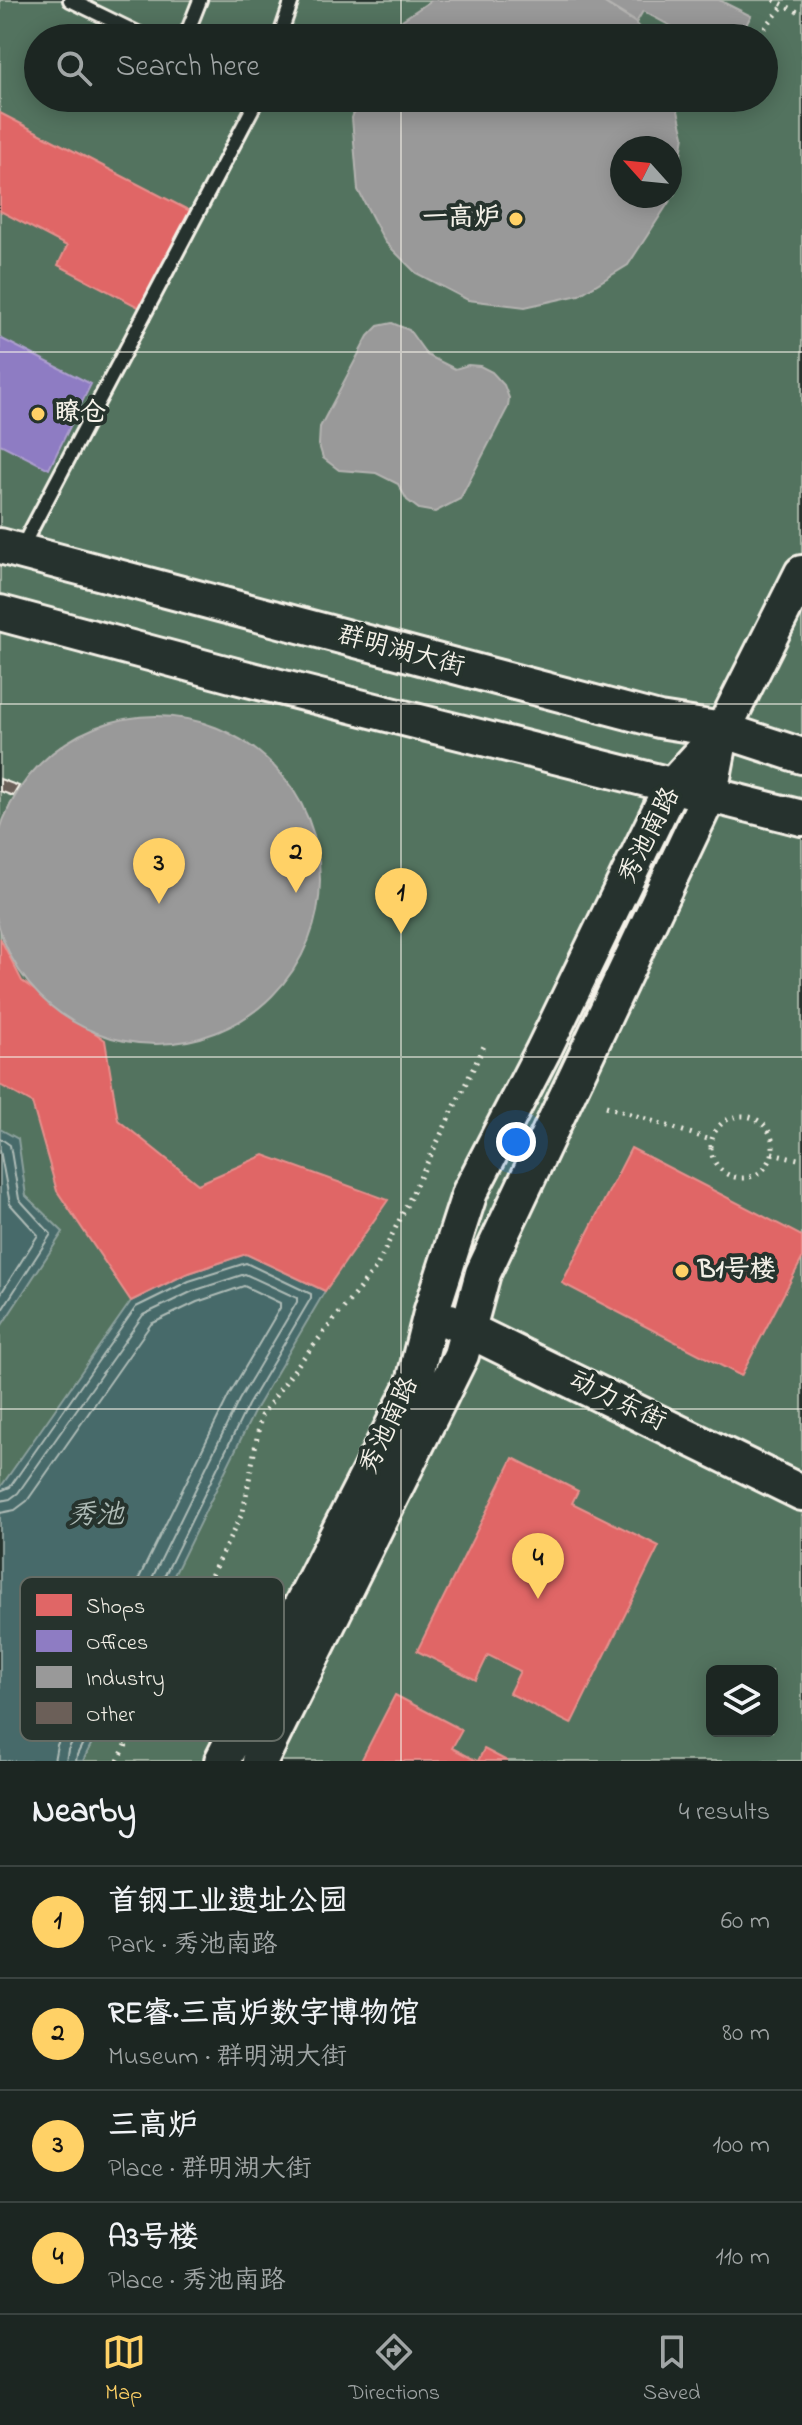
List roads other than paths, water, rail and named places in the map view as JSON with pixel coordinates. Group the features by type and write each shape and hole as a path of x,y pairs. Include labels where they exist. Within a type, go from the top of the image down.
{"street":[{"name":"群明湖大街","path":"10,549 659,720 723,730 802,756"},
{"path":"723,730 802,573"},
{"path":"0,613 671,787 710,793 802,818"},
{"name":"秀池南路","path":"284,1639 413,1386 431,1313 470,1192 543,1051 671,787 723,730"},
{"name":"秀池南路","path":"284,1713 461,1355 483,1273 710,793 723,730"},
{"name":"动力东街","path":"431,1313 802,1493"},
{"name":"秀池南路","path":"222,1761 232,1741"},
{"name":"秀池南路","path":"260,1761 270,1741"}],"lane":[{"path":"70,0 119,24"},
{"path":"191,24 200,0"},
{"path":"284,24 292,0"},
{"path":"10,549 250,112"}],"water":[{"path":"0,1129 18,1139 26,1196 63,1232 0,1328"},
{"name":"秀池","path":"246,1254 325,1291 256,1408 173,1577 20,1577 20,1741 93,1741 83,1761 0,1761 0,1488 131,1301 186,1274"}],"place":[{"name":"一高炉","path":"516,219"},
{"name":"瞭仓","path":"38,414"},
{"name":"RE睿·三高炉数字博物馆","path":"296,893"},
{"name":"三高炉","path":"159,904"},
{"name":"首钢工业遗址公园","path":"401,934"},
{"name":"B1号楼","path":"682,1271"},
{"name":"A3号楼","path":"538,1599"}]}
